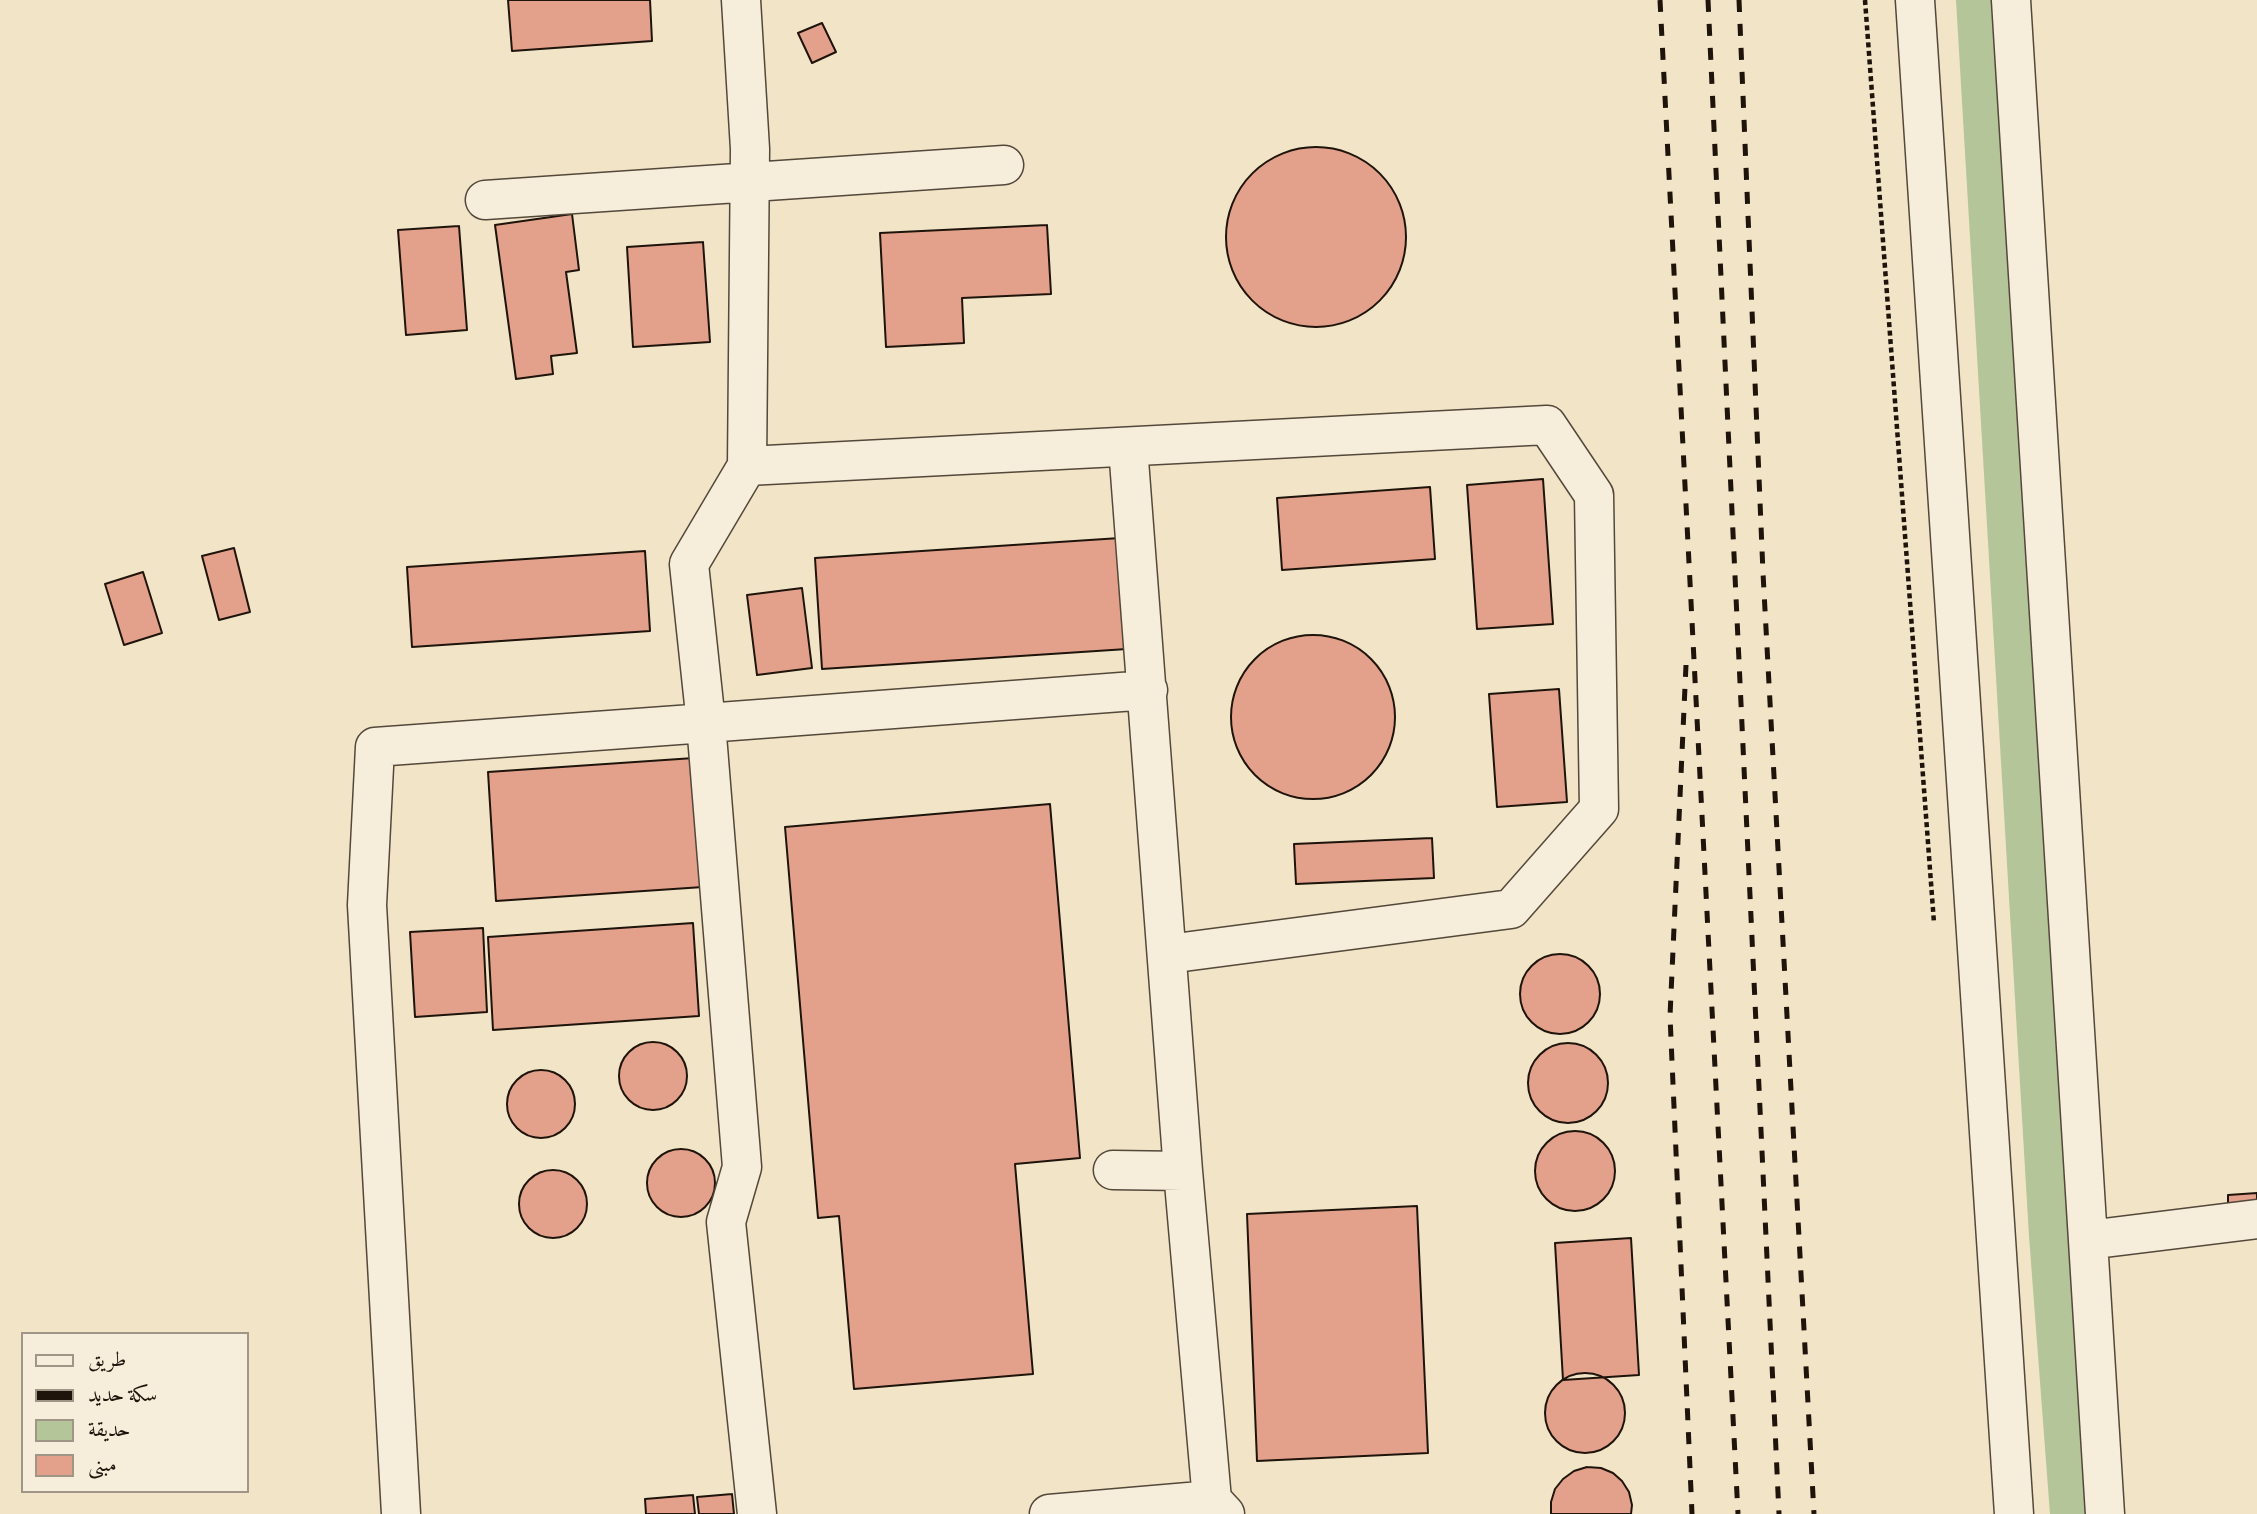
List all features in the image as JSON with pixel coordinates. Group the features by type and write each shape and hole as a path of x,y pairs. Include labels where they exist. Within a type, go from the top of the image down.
{"street":[{"path":"741,0 750,149 747,466 689,564 706,723 742,1167 726,1222 757,1514"},
{"path":"1915,0 2014,1514"},
{"path":"2011,0 2105,1514"},
{"path":"485,201 1004,165"},
{"path":"747,466 1547,425 1594,495 1599,809 1511,909 1168,954"},
{"path":"1049,1514 1214,1509 1184,1171 1128,447"},
{"path":"401,1514 368,905 375,747 1148,690"},
{"path":"1114,1170 1184,1171"},
{"path":"2088,1240 2257,1219"}],"path":[{"path":"1866,0 1934,934"}],"green space":[{"path":"1956,0 1996,0 2087,1514 2050,1514 2029,1236"}],"building":[{"path":"508,0 650,0 652,41 512,51"},
{"path":"822,23 836,52 812,63 798,33"},
{"path":"1316,147 1350,154 1380,173 1399,203 1406,237 1399,271 1380,301 1350,320 1316,327 1282,320 1252,301 1233,271 1226,237 1233,203 1252,173 1282,154"},
{"path":"572,214 579,270 566,272 577,353 551,356 553,374 516,379 495,225"},
{"path":"1047,225 1051,294 962,298 964,343 886,347 880,233"},
{"path":"459,226 467,330 406,335 398,230"},
{"path":"703,242 710,342 633,347 627,247"},
{"path":"1543,479 1553,624 1477,629 1467,485"},
{"path":"1430,487 1435,559 1282,570 1277,498"},
{"path":"1120,538 1127,649 822,669 815,558"},
{"path":"234,548 250,612 219,620 202,556"},
{"path":"645,551 650,631 412,647 407,567"},
{"path":"143,572 162,633 124,645 105,584"},
{"path":"802,588 812,668 757,675 747,595"},
{"path":"1313,635 1345,641 1371,659 1389,685 1395,717 1389,749 1371,775 1345,793 1313,799 1281,793 1255,775 1237,749 1231,717 1237,685 1255,659 1281,641"},
{"path":"1559,689 1567,802 1497,807 1489,694"},
{"path":"694,758 703,887 496,901 488,772"},
{"path":"1050,804 1080,1158 1015,1164 1033,1374 854,1389 839,1216 818,1218 785,827"},
{"path":"1432,838 1434,878 1296,884 1294,844"},
{"path":"693,923 699,1016 493,1030 488,937"},
{"path":"483,928 487,1012 415,1017 410,932"},
{"path":"1560,954 1575,957 1588,966 1597,979 1600,994 1597,1009 1588,1022 1575,1031 1560,1034 1545,1031 1532,1022 1523,1009 1520,994 1523,979 1532,966 1545,957"},
{"path":"653,1042 666,1045 677,1052 684,1063 687,1076 684,1089 677,1100 666,1107 653,1110 640,1107 629,1100 622,1089 619,1076 622,1063 629,1052 640,1045"},
{"path":"1560,1043 1576,1043 1597,1054 1608,1075 1608,1091 1597,1112 1576,1123 1560,1123 1546,1117 1534,1105 1528,1091 1528,1075 1534,1061 1546,1049"},
{"path":"541,1070 554,1073 565,1080 572,1091 575,1104 572,1117 565,1128 554,1135 541,1138 528,1135 517,1128 510,1117 507,1104 510,1091 517,1080 528,1073"},
{"path":"1575,1131 1590,1134 1603,1143 1612,1156 1615,1171 1612,1186 1603,1199 1590,1208 1575,1211 1560,1208 1547,1199 1538,1186 1535,1171 1538,1156 1547,1143 1560,1134"},
{"path":"681,1149 694,1152 705,1159 712,1170 715,1183 712,1196 705,1207 694,1214 681,1217 668,1214 657,1207 650,1196 647,1183 650,1170 657,1159 668,1152"},
{"path":"553,1170 566,1172 577,1180 585,1191 585,1217 577,1228 566,1236 553,1238 540,1236 529,1228 521,1217 519,1204 521,1191 529,1180 540,1172"},
{"path":"2257,1193 2257,1210 2228,1213 2228,1195"},
{"path":"1417,1206 1428,1453 1257,1461 1247,1214"},
{"path":"1631,1238 1639,1375 1563,1380 1555,1243"},
{"path":"1585,1373 1600,1376 1613,1385 1622,1398 1625,1413 1622,1428 1613,1441 1600,1450 1585,1453 1570,1450 1557,1441 1548,1428 1545,1413 1548,1398 1557,1385 1570,1376"},
{"path":"1587,1467 1601,1468 1622,1481 1629,1492 1631,1514 1551,1514 1555,1489 1574,1471"},
{"path":"732,1494 734,1514 699,1514 697,1497"},
{"path":"693,1495 695,1514 646,1514 645,1499"}],"railway":[{"path":"1660,0 1738,1514"},
{"path":"1708,0 1779,1514"},
{"path":"1739,0 1763,573 1814,1514"},
{"path":"1686,665 1670,1016 1692,1514"}]}
